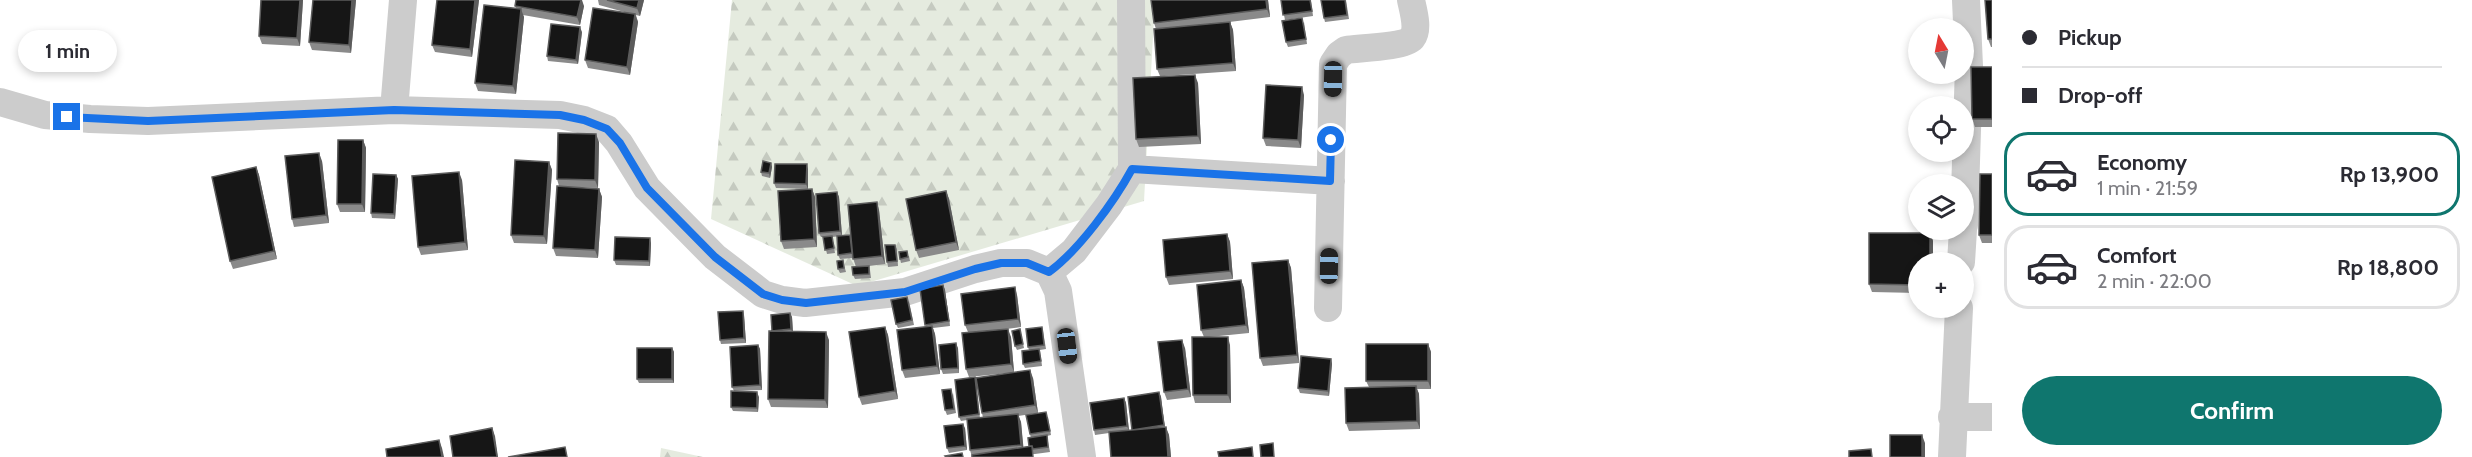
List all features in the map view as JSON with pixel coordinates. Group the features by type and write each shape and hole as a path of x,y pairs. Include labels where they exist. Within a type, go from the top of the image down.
{"street":[{"path":"394,110 403,0"},
{"path":"1049,272 1074,251 1132,169 1131,0"},
{"path":"1328,308 1333,64 1346,50 1404,43 1412,38 1415,29 1412,0"},
{"path":"1965,174 1969,66 1966,0"},
{"path":"0,102 45,115 148,121 394,110 560,115 584,120 607,129 620,143 647,188 715,257 763,294 782,300 806,303 905,292 975,269 1001,263 1027,263 1049,272 1058,291 1082,457"},
{"path":"1132,169 1330,181"},
{"path":"1952,457 1952,417 1958,318"},
{"path":"1952,417 1992,417"}],"green space":[{"path":"732,0 1155,0 1144,201 857,286 711,219"},
{"path":"661,448 703,457 660,457"}],"building":[{"path":"261,0 300,0 297,38 259,36"},
{"path":"313,0 352,0 349,45 309,42"},
{"path":"437,0 475,0 470,49 432,45"},
{"path":"516,0 581,0 577,17 515,6"},
{"path":"607,0 639,0 637,8"},
{"path":"1151,0 1266,0 1267,9 1154,23"},
{"path":"1281,0 1310,0 1312,11 1283,15"},
{"path":"1321,0 1345,0 1347,15 1324,18"},
{"path":"1985,0 1992,0 1992,39 1988,39"},
{"path":"484,5 521,9 513,86 475,83"},
{"path":"593,8 635,14 627,67 585,60"},
{"path":"1302,18 1306,39 1286,42 1282,21"},
{"path":"1230,22 1233,63 1157,69 1154,29"},
{"path":"551,24 580,27 576,60 547,56"},
{"path":"1974,67 1992,67 1992,119 1974,119 1974,96 1972,96"},
{"path":"1195,75 1198,136 1136,139 1133,78"},
{"path":"1266,85 1302,87 1298,140 1263,138"},
{"path":"558,133 596,134 595,180 557,179"},
{"path":"338,140 363,140 362,204 337,204"},
{"path":"319,153 326,215 292,219 285,156"},
{"path":"515,160 549,162 544,236 511,235"},
{"path":"763,161 771,163 769,173 761,172"},
{"path":"775,164 807,164 806,184 774,183"},
{"path":"256,167 274,251 230,261 212,177"},
{"path":"459,172 465,242 418,247 412,176"},
{"path":"373,174 396,175 394,214 371,213"},
{"path":"1980,174 1992,174 1992,235 1979,235"},
{"path":"557,186 599,189 595,250 553,248"},
{"path":"812,189 814,239 781,241 778,191"},
{"path":"946,191 956,242 916,250 906,199"},
{"path":"837,192 840,231 819,233 816,194"},
{"path":"877,202 882,256 853,259 848,205"},
{"path":"1869,233 1908,233 1908,240 1930,240 1930,252 1908,252 1908,285 1869,284"},
{"path":"1227,234 1230,271 1166,277 1163,240"},
{"path":"850,235 852,253 838,255 837,236"},
{"path":"832,236 834,248 825,250 823,237"},
{"path":"615,237 650,238 649,261 614,260"},
{"path":"885,245 895,245 897,261 887,262"},
{"path":"907,251 908,257 900,259 899,252"},
{"path":"843,260 844,268 838,269 837,261"},
{"path":"1288,260 1297,355 1260,358 1252,263"},
{"path":"869,266 869,274 853,275 852,267"},
{"path":"1241,280 1246,325 1201,330 1197,285"},
{"path":"943,285 949,321 925,325 920,289"},
{"path":"1015,287 1018,319 965,325 961,294"},
{"path":"907,297 912,320 896,324 891,300"},
{"path":"743,311 744,338 720,340 718,312"},
{"path":"790,313 791,329 772,331 771,315"},
{"path":"932,326 937,366 902,370 897,330"},
{"path":"885,327 895,391 859,397 849,332"},
{"path":"1042,327 1044,345 1028,347 1026,329"},
{"path":"1008,329 1011,364 966,369 962,333"},
{"path":"1020,329 1023,344 1015,346 1012,331"},
{"path":"769,331 826,332 825,400 768,399"},
{"path":"1192,337 1228,337 1228,395 1193,395"},
{"path":"1182,340 1188,389 1164,392 1158,342"},
{"path":"956,343 958,368 941,369 939,345"},
{"path":"1366,344 1428,344 1428,381 1366,381"},
{"path":"758,345 760,385 732,387 730,347"},
{"path":"637,348 672,348 672,379 637,379"},
{"path":"1039,349 1041,361 1023,364 1022,351"},
{"path":"1301,356 1331,359 1328,391 1298,388"},
{"path":"1030,370 1035,405 982,413 976,378"},
{"path":"975,377 979,414 959,417 955,380"},
{"path":"1416,386 1417,421 1346,423 1345,388"},
{"path":"951,389 954,409 945,410 942,390"},
{"path":"731,391 757,392 757,408 731,407"},
{"path":"1159,392 1164,425 1132,430 1128,397"},
{"path":"1124,398 1127,426 1094,430 1090,403"},
{"path":"1046,412 1050,431 1030,434 1026,415"},
{"path":"1018,414 1021,445 970,450 967,419"},
{"path":"963,424 965,446 947,448 944,426"},
{"path":"1166,427 1168,457 1111,457 1109,432"},
{"path":"492,428 497,457 453,457 450,436"},
{"path":"1047,435 1048,447 1033,449 1029,446 1028,438"},
{"path":"1890,435 1922,435 1922,457 1890,457"},
{"path":"439,440 442,457 387,457 386,449"},
{"path":"1273,443 1274,457 1261,457 1260,445"},
{"path":"1032,446 1033,457 972,457 972,455"},
{"path":"565,447 567,457 508,457"},
{"path":"1252,447 1253,457 1219,457 1218,452"},
{"path":"1871,449 1872,457 1849,457 1849,451"},
{"path":"962,453 963,457 945,456"}],"route":[{"path":"67,117 148,121 394,110 560,115 584,120 607,129 620,143 634,170 647,188 715,257 763,294 782,300 806,303 905,292 1001,263 1027,263 1049,272 1074,251 1109,205 1132,169 1330,181 1331,140"}]}
